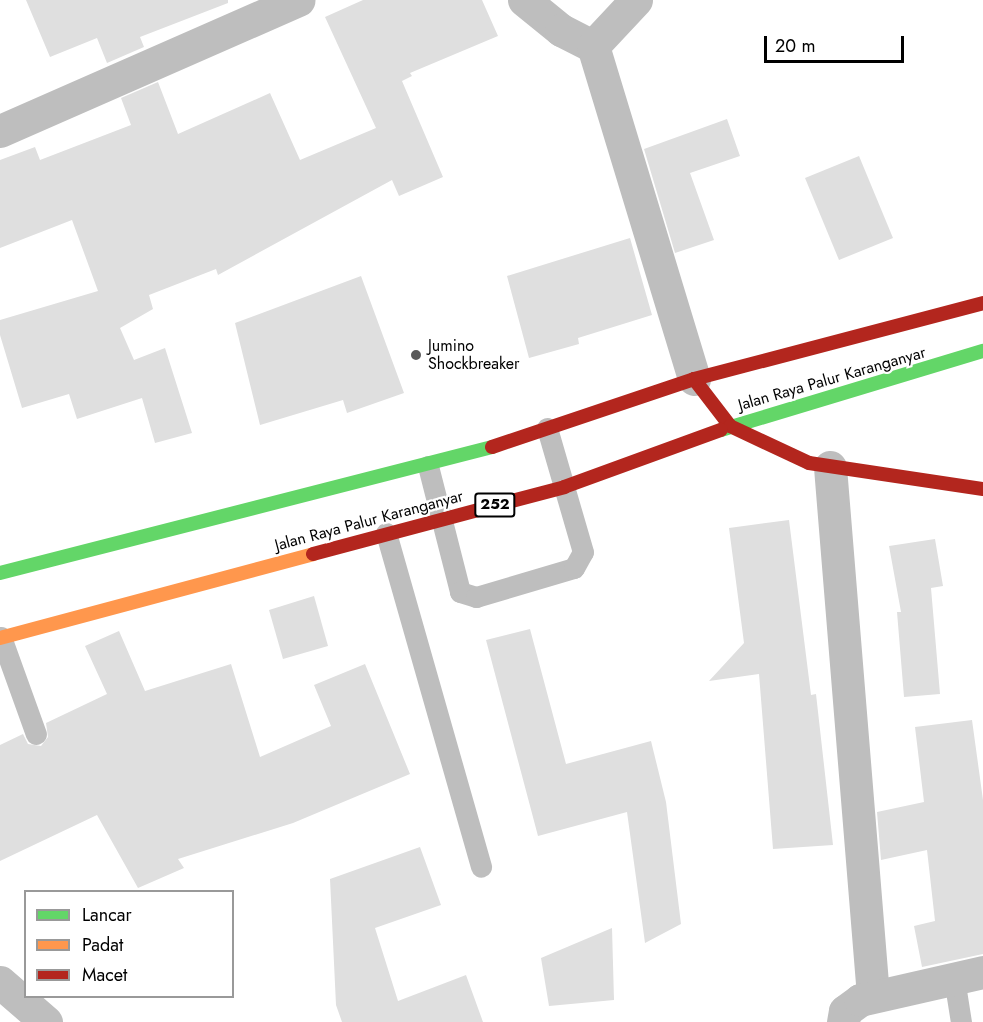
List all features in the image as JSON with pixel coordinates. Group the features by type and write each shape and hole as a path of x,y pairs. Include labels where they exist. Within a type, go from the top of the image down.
{"main road":[{"name":"Jalan Raya Palur Karanganyar","path":"0,573 428,466 694,379 983,303"},
{"name":"Jalan Raya Palur Karanganyar","path":"1,637 564,487 704,439 730,426 983,351"},
{"path":"694,379 730,426 809,463 983,489"}],"street":[{"path":"0,131 298,0"},
{"path":"524,0 561,30 593,46 694,379"},
{"path":"593,46 636,0"},
{"path":"830,467 873,996"},
{"path":"843,1022 850,1006 873,996 968,975"},
{"path":"0,982 46,1022"}],"lane":[{"path":"428,466 460,592 476,597 574,568 581,561 583,552 547,428"},
{"path":"386,533 481,867"},
{"path":"1,637 36,734"},
{"path":"962,1022 968,975"}],"building":[{"path":"26,0 228,0 228,3 140,37 144,47 107,63 97,38 50,57"},
{"path":"363,0 482,0 498,36 410,73 412,76 402,81 443,177 399,196 392,180 218,275 216,269 149,295 153,309 120,328 134,360 165,348 192,433 155,443 142,398 77,419 69,394 22,408 0,335 0,320 98,291 72,220 0,248 0,160 35,147 40,160 131,125 121,98 158,82 178,134 270,93 300,160 376,128 325,17"},
{"path":"727,119 740,156 690,173 714,240 675,253 644,149"},
{"path":"859,156 893,238 839,260 805,178"},
{"path":"630,238 652,315 578,338 579,344 529,358 507,276"},
{"path":"361,276 404,393 347,413 343,400 260,425 235,323"},
{"path":"789,520 811,695 816,694 833,845 773,849 759,674 709,681 744,643 729,528"},
{"path":"935,539 943,586 931,588 940,694 904,697 897,612 901,612 889,546"},
{"path":"314,596 328,646 283,659 269,610"},
{"path":"530,629 566,764 651,741 666,802 681,924 645,943 627,812 538,836 486,640"},
{"path":"119,631 145,691 231,664 260,757 331,726 314,685 365,664 410,774 293,823 178,859 184,868 138,888 97,815 0,861 0,745 23,734 28,744 41,746 48,737 46,723 107,694 85,646"},
{"path":"972,720 983,800 983,954 922,967 914,926 935,921 927,850 881,860 877,812 924,802 915,727"},
{"path":"420,847 441,905 375,928 398,1001 466,975 483,1022 342,1022 336,1005 330,879"},
{"path":"612,928 614,1000 549,1006 541,958"}],"traffic: fast":[{"path":"721,430 983,351"},
{"path":"0,573 492,447"}],"traffic: slow":[{"path":"0,638 313,554"}],"traffic: jam":[{"path":"492,447 694,379 983,303"},
{"path":"694,379 730,426 809,463 983,489"},
{"path":"313,554 564,487 721,430"}],"place":[{"name":"Jumino Shockbreaker","path":"416,355"}]}
